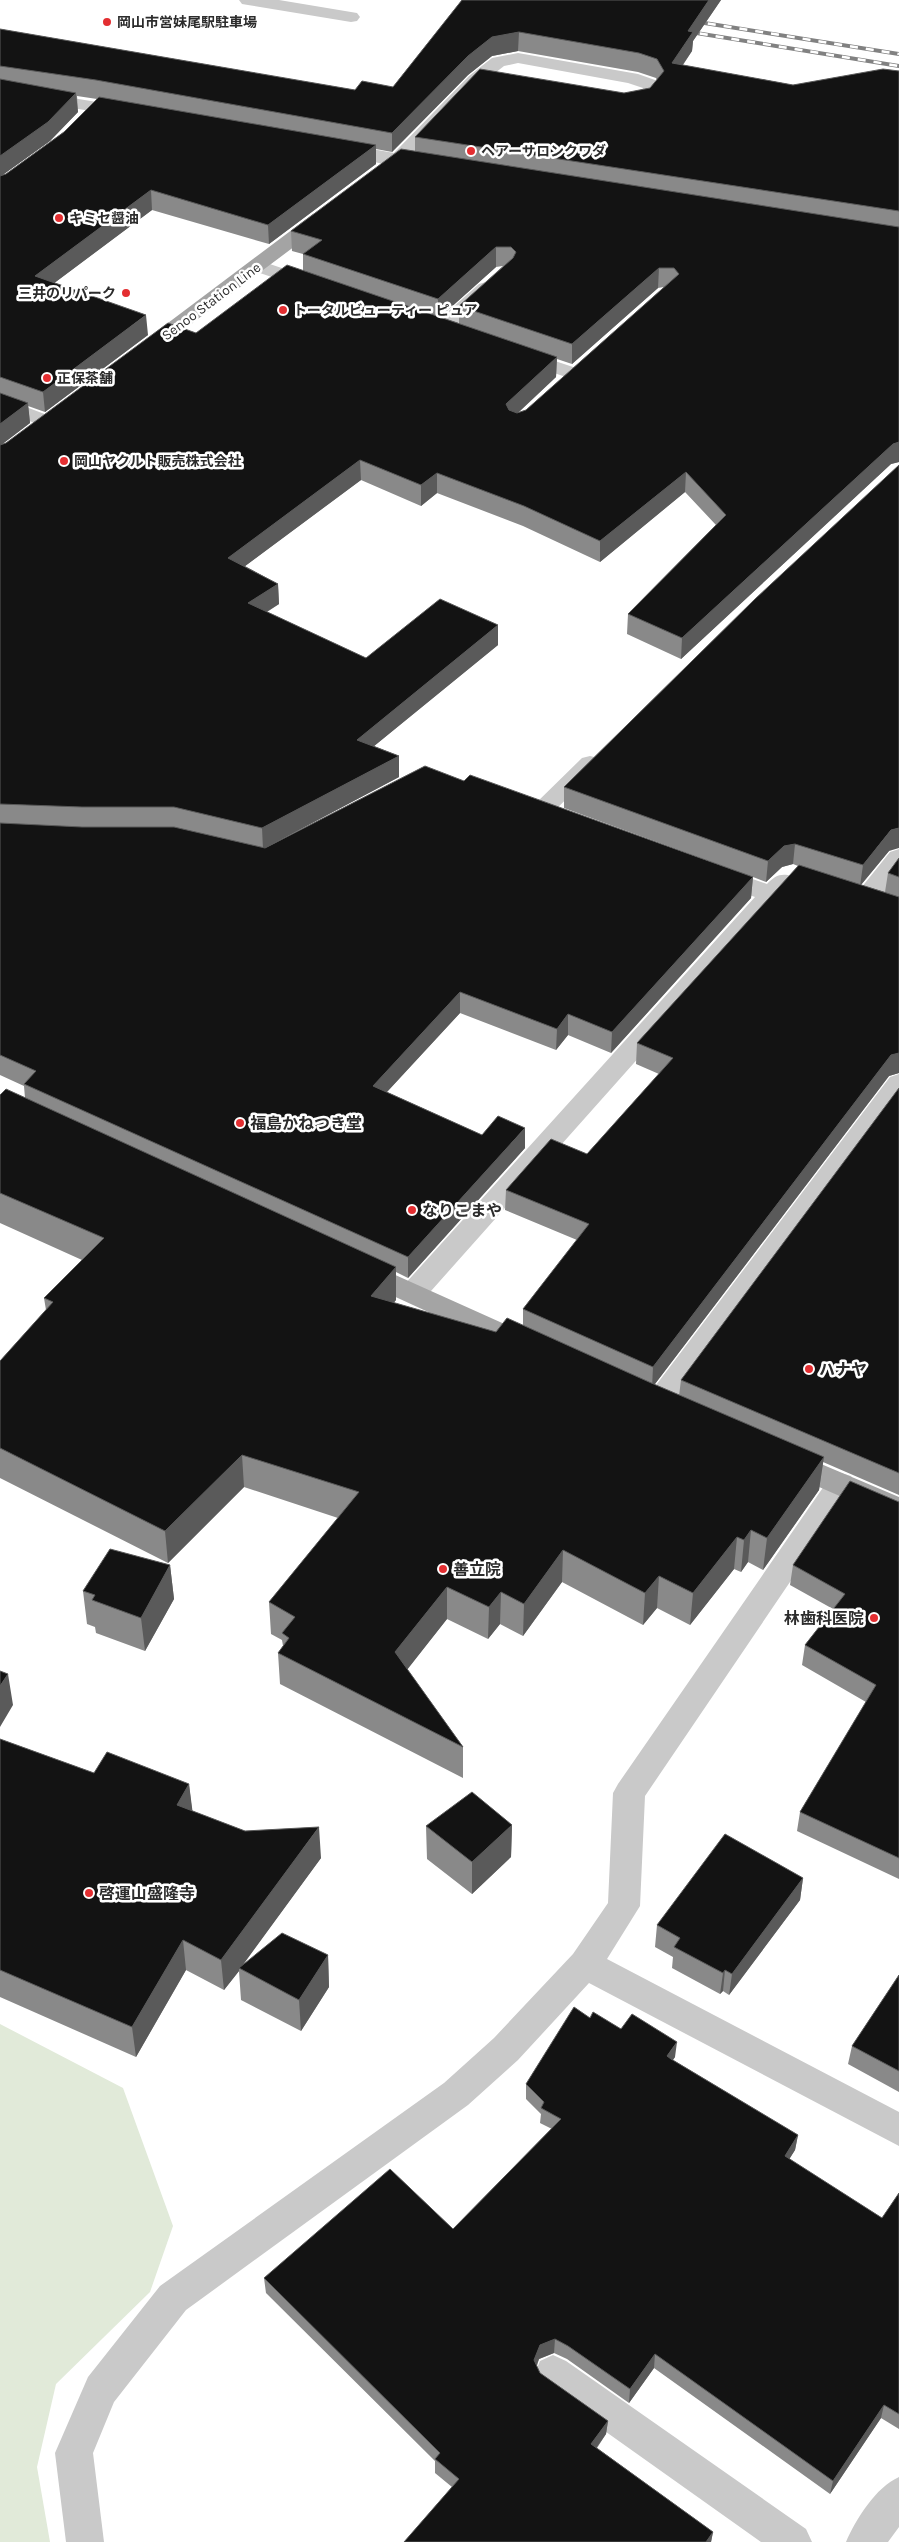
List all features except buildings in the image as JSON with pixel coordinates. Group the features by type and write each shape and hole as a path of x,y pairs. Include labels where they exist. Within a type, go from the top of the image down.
{"main road":[{"path":"374,177 397,160"},
{"name":"Senoo Station Line","path":"133,358 335,207"},
{"path":"27,438 56,416"},
{"path":"341,1260 557,1360"},
{"path":"630,1393 683,1416"},
{"path":"762,1450 899,1510"}],"street":[{"path":"248,0 351,16"},
{"path":"397,160 475,80 498,62 518,58 632,78 649,84 652,89 643,101 634,104 603,101"},
{"path":"475,80 495,83"},
{"path":"1,92 90,113 145,115"},
{"path":"320,146 446,167"},
{"path":"258,266 331,291"},
{"path":"441,328 497,278"},
{"path":"504,350 575,374"},
{"path":"0,403 56,416"},
{"path":"541,811 604,750"},
{"path":"891,906 857,896 899,857"},
{"path":"697,868 770,894"},
{"path":"413,1293 770,894 792,874 810,880"},
{"path":"657,1405 899,1083"},
{"path":"85,2542 74,2453 101,2390 173,2298 456,2094 506,2049 585,1964 624,1906 629,1793 841,1484"},
{"path":"585,1964 899,2130"},
{"path":"553,2373 793,2542"},
{"path":"865,2542 899,2496"}],"green space":[{"path":"0,2024 123,2088 173,2226 150,2292 56,2384 37,2467 50,2542 0,2542"}],"railway":[{"path":"692,21 899,54"},
{"path":"684,31 899,66"}],"place":[{"name":"岡山市営妹尾駅駐車場","path":"107,22"},
{"name":"ヘアーサロンクワダ","path":"471,151"},
{"name":"キミセ醤油","path":"59,218"},
{"name":"三井のリパーク","path":"126,293"},
{"name":"トータルビューティー ピュア","path":"283,310"},
{"name":"正保茶舗","path":"47,378"},
{"name":"岡山ヤクルト販売株式会社","path":"64,461"},
{"name":"福島かねつき堂","path":"240,1123"},
{"name":"なりこまや","path":"412,1210"},
{"name":"ハナヤ","path":"809,1369"},
{"name":"善立院","path":"443,1569"},
{"name":"林歯科医院","path":"874,1618"},
{"name":"啓運山盛隆寺","path":"89,1893"}]}
